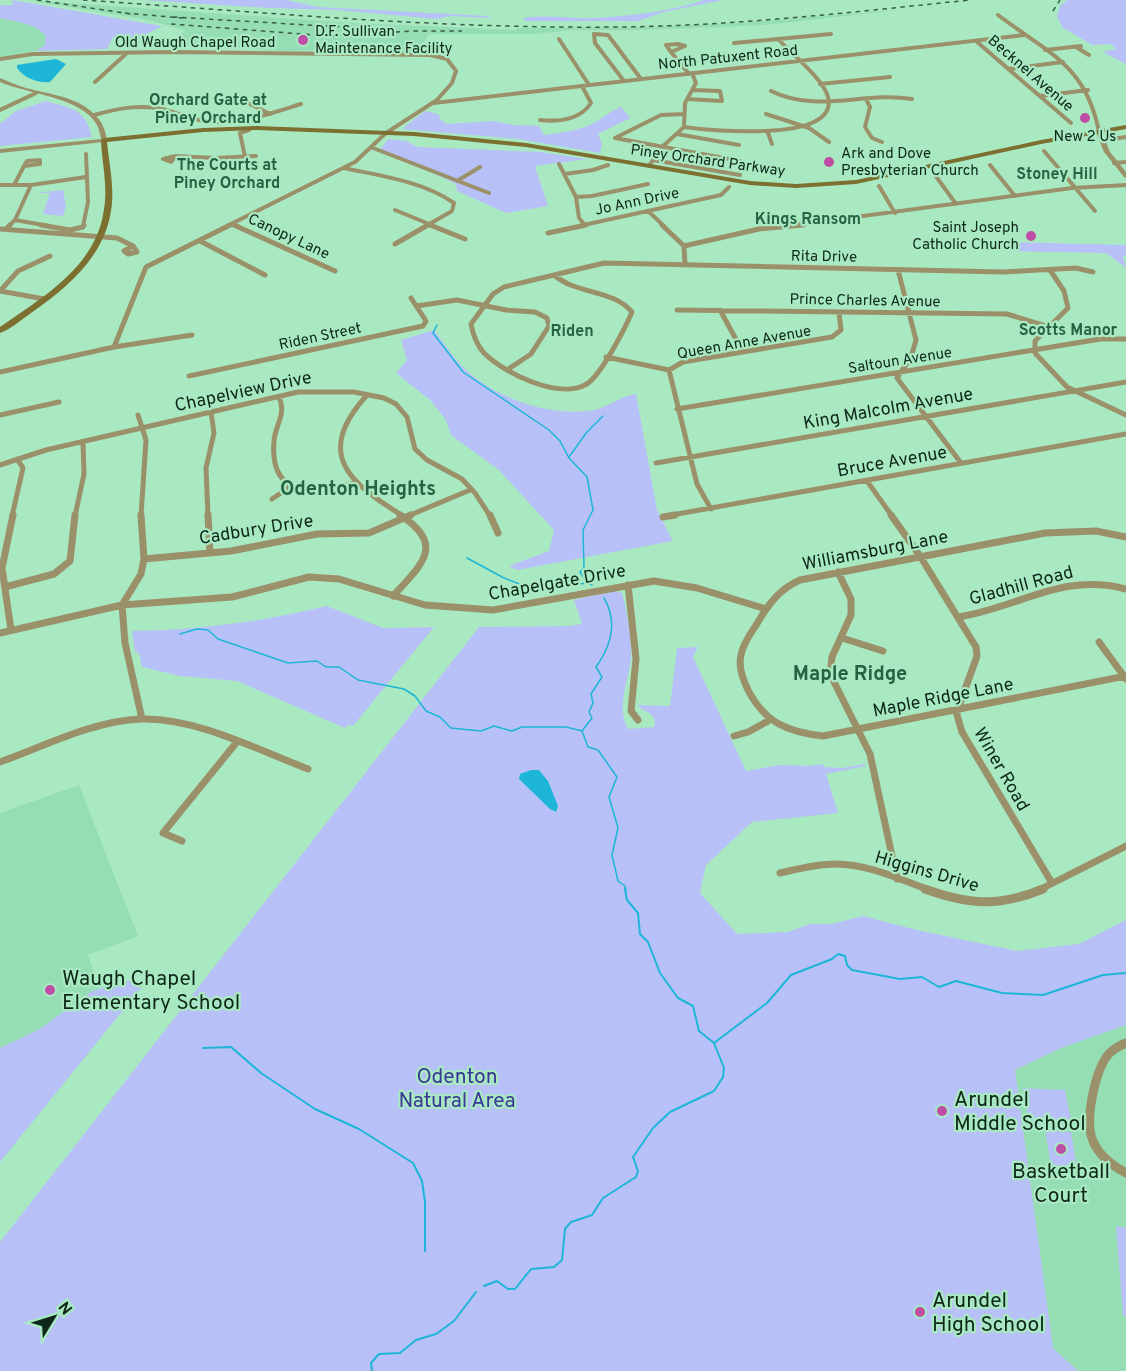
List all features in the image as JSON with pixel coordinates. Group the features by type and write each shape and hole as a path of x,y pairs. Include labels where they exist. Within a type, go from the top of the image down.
{"main road":[{"name":"Piney Orchard Parkway","path":"104,142 203,130 287,128 472,139 651,163 766,185 828,185 871,179 1099,134 1126,132"},
{"name":"Piney Orchard Parkway","path":"104,142 240,133 385,134"},
{"path":"0,331 44,299 74,273 100,237 108,208 104,142"}],"street":[{"path":"998,15 1063,62 1088,90 1096,110 1099,134 1114,163 1126,176"},
{"path":"624,81 595,42 594,34 608,35 641,79"},
{"path":"735,43 780,41 831,34"},
{"name":"North Patuxent Road","path":"434,103 1024,36"},
{"path":"559,39 589,85"},
{"path":"684,127 768,133 801,126 822,116 828,103 827,93 780,41"},
{"name":"Becknel Avenue","path":"976,41 1071,123"},
{"path":"1045,50 1078,46 1089,55"},
{"path":"671,52 696,80 687,99 684,127 663,147 651,163 740,175"},
{"path":"95,82 127,53"},
{"name":"Old Waugh Chapel Road","path":"0,59 25,54 127,53 440,57 452,63 455,74 434,103 385,134 373,148 344,168 144,269 121,334 114,347"},
{"path":"1008,69 1063,62"},
{"path":"820,84 890,77"},
{"path":"0,80 73,104 94,116 103,126 104,142"},
{"path":"540,120 561,120 585,111 591,103 582,86"},
{"path":"687,99 722,101 720,91 692,90"},
{"path":"1041,96 1088,90"},
{"path":"771,91 790,99 828,103 891,96 912,99"},
{"path":"0,110 36,93"},
{"path":"240,99 270,114"},
{"path":"866,99 870,107 864,124 866,131 872,138 882,142"},
{"path":"94,116 118,109 141,107 161,109 191,119 215,122 239,121 302,105"},
{"path":"684,114 661,115 615,138 740,161"},
{"path":"766,114 801,126 821,135 829,142"},
{"path":"245,157 240,133 244,130 287,128"},
{"path":"1113,139 1126,132"},
{"path":"768,133 772,144"},
{"path":"677,134 739,145"},
{"name":"Piney Orchard Parkway","path":"0,153 15,149 104,142"},
{"name":"Piney Orchard Parkway","path":"0,153 104,142"},
{"path":"373,148 489,193"},
{"path":"1044,151 1072,188 1095,211"},
{"path":"15,220 70,230 83,226 89,204 86,154"},
{"path":"176,156 214,158 256,156"},
{"path":"1114,163 1126,162"},
{"path":"559,165 576,197 577,214 585,225"},
{"path":"565,174 593,170 608,165"},
{"path":"990,165 1015,196"},
{"path":"14,185 24,166"},
{"path":"457,181 480,167"},
{"path":"344,168 410,184 452,201 454,209 395,244"},
{"path":"935,175 956,204"},
{"path":"0,185 31,185 86,177"},
{"path":"576,197 592,196 648,184"},
{"path":"3,229 15,220 31,185"},
{"path":"684,246 759,229 1072,188 1126,185"},
{"path":"879,186 895,213"},
{"name":"Jo Ann Drive","path":"548,233 721,195 729,187"},
{"path":"395,210 465,239"},
{"path":"648,211 684,246 685,265"},
{"name":"Canopy Lane","path":"233,224 335,271"},
{"path":"3,229 124,240 133,246"},
{"path":"200,241 266,275"},
{"path":"0,291 18,271 51,256"},
{"name":"Rita Drive","path":"554,275 571,288 622,302 630,308 631,315 592,380 579,387 542,386 531,383 507,370 486,354 471,329 471,324 493,294 504,287 554,275 604,263 1003,272 1076,268 1093,272"},
{"path":"898,270 916,339 915,348 898,372 897,378 901,387 961,463"},
{"path":"1050,270 1064,291 1068,302 1065,314 1035,340 1037,356 1061,382 1074,391 1126,415"},
{"path":"0,291 22,293 44,299"},
{"name":"Riden Street","path":"189,376 418,328 426,324 426,321 411,298"},
{"path":"416,306 449,300 542,314 550,322 531,354 507,370"},
{"name":"Prince Charles Avenue","path":"677,310 1007,314 1049,327"},
{"path":"720,310 743,352"},
{"name":"Queen Anne Avenue","path":"711,509 697,484 669,370 683,362 832,337 840,330 839,312"},
{"path":"0,372 114,347 192,335"},
{"name":"Saltoun Avenue","path":"677,409 1100,339 1126,339"},
{"path":"606,357 669,370"},
{"name":"King Malcolm Avenue","path":"656,464 1126,382"},
{"name":"Chapelview Drive","path":"0,465 39,452 279,397 326,389 367,395 396,405 404,413 407,421 410,444 420,456 457,475 493,519 498,533"},
{"path":"367,395 348,418 341,433 339,448 344,466 354,483 425,534 426,554 393,596"},
{"path":"279,397 284,406 283,416 274,438 276,471 281,480 290,487 319,492 354,483"},
{"path":"0,415 59,402"},
{"path":"210,553 206,468 207,455 215,434 216,423 211,412"},
{"path":"138,415 146,440 140,506 144,559 141,574 122,605 125,643 142,719"},
{"name":"Bruce Avenue","path":"663,518 1126,434"},
{"path":"5,586 54,574 70,561 73,525 85,463 86,451 83,442"},
{"path":"11,630 2,568 5,545 22,478 23,468 18,459"},
{"path":"867,481 920,556 976,647 977,656 958,709"},
{"path":"272,499 290,487"},
{"name":"Cadbury Drive","path":"144,559 210,553 309,535 369,533 470,490"},
{"name":"Williamsburg Lane","path":"768,721 755,705 739,670 741,651 776,593 787,585 1045,532 1096,531 1126,537"},
{"path":"838,573 851,599 851,615 832,657 831,674 837,691 870,754 897,879"},
{"name":"Chapelgate Drive","path":"0,633 122,605 223,598 292,580 324,577 339,579 425,605 493,610 654,581 678,583 766,609"},
{"name":"Gladhill Road","path":"959,617 997,609 1046,590 1073,585 1093,582 1126,589"},
{"path":"628,585 636,659 631,711 638,720"},
{"path":"842,638 883,651"},
{"path":"1099,642 1126,677"},
{"name":"Maple Ridge Lane","path":"768,721 782,729 800,734 822,736 1126,677"},
{"name":"Winer Road","path":"958,709 957,715 962,732 1052,883"},
{"path":"0,762 100,727 142,719 187,725 308,769"},
{"path":"734,736 748,732 768,721"},
{"path":"182,841 163,833 236,743"},
{"name":"Higgins Drive","path":"780,873 829,864 843,864 861,867 959,900 981,903 1001,902 1026,896 1126,846"},
{"path":"1126,1043 1116,1047 1101,1067 1089,1125 1092,1140 1104,1158 1126,1173"}],"shaded area":[{"path":"25,0 354,23 516,30 517,28 645,27 752,22 907,9 766,25 573,30 534,34 429,34 417,52 383,53 376,49 279,51 178,45 176,43 185,30 143,19"},
{"path":"0,18 40,29 46,36 45,45 36,51 0,57"},
{"path":"56,59 66,64 50,82 31,79 17,68 17,65"},
{"path":"539,770 548,781 558,806 556,812 519,779 520,774"},
{"name":"Waugh Chapel Elementary School","path":"79,785 138,936 88,955 111,1025 0,1162 0,813"},
{"path":"1126,973 1126,1371 773,1371 739,1023"}],"green space":[{"path":"12,0 162,26 139,38 113,37 107,49 36,51 45,45 46,36 42,32 25,24 0,18 0,5 13,5"},
{"path":"144,0 286,0 318,7 492,18 451,16 436,19 339,10"},
{"path":"704,0 723,0 664,12 638,21 525,21 524,18 621,16 663,10"},
{"path":"1067,0 1126,0 1126,64 1103,52 1116,49 1110,44 1092,45 1062,27 1057,16 1060,6"},
{"path":"46,101 76,111 86,120 92,137 0,146 0,124 16,111"},
{"path":"621,107 630,118 598,134 602,144 600,153 518,139 402,129 425,111 438,114 447,124 494,121 539,126 544,135 586,126"},
{"path":"388,139 407,141 417,147 540,152 587,159 535,166 548,206 506,213 457,191 456,184 380,150"},
{"path":"63,190 66,206 63,216 43,214 50,193 36,193"},
{"path":"1007,242 1126,245 1126,256 1123,256 1126,268 1106,253 1007,251"},
{"path":"434,330 466,370 493,389 523,403 556,410 589,411 636,394 657,510 673,541 517,570 509,566 549,551 554,530 499,470 451,435 446,420 430,400 396,373 407,360 401,340"},
{"name":"Odenton Natural Area","path":"615,591 622,593 630,634 631,659 623,704 628,729 654,727 655,722 652,716 637,705 670,706 677,648 698,647 693,657 746,771 779,765 823,764 824,767 842,768 865,764 865,766 826,774 838,813 752,822 706,865 700,893 737,934 787,932 811,924 832,924 863,916 1017,951 1079,944 1126,920 1126,1025 1061,1048 1015,1070 1053,1348 1078,1371 0,1371 0,1242 479,627 582,624 574,600"},
{"path":"327,606 383,628 434,627 353,726 348,725 345,728 237,681 180,676 142,667 139,653 135,652 132,631 230,624 278,617"},
{"path":"131,980 141,988 0,1162 0,1048 40,1029 92,991"},
{"path":"1023,1088 1065,1090 1073,1130 1030,1127"},
{"name":"Basketball Court","path":"1045,1129 1071,1132 1077,1167 1051,1166"},
{"path":"1116,1226 1126,1228 1126,1316 1123,1316"}],"waterway":[{"path":"437,325 433,333 463,372 549,430 560,441 569,458 587,477 593,510 583,530 584,568 580,572 587,583"},
{"path":"569,457 587,432 603,416"},
{"path":"467,558 502,577 534,590 587,583"},
{"path":"587,583 592,585"},
{"path":"582,731 592,718 589,712 593,703 591,694 602,677 596,667 606,651 611,634 611,616 604,598"},
{"path":"180,634 197,629 208,630 218,639 288,663 317,661 326,667 339,667 358,680 404,689 415,696 426,711 440,717 451,728 481,731 494,726 512,731 522,727 566,727 582,731"},
{"path":"582,731 588,747 598,750 617,777 609,797 618,828 612,855 618,881 625,886 626,890"},
{"path":"625,889 627,900 638,913 640,934 648,942 660,973 678,998 693,1006 699,1031 714,1043"},
{"path":"714,1043 767,1003 791,975 832,959 838,954 845,956 847,965 852,970 900,979 922,977 939,987 956,981 1002,993 1043,995 1103,975 1126,973"},
{"path":"484,1286 497,1281 508,1289 515,1289 531,1269 554,1267 562,1260 565,1229 571,1222 592,1215 603,1198 636,1177 638,1171 633,1157 653,1128 670,1112 714,1091 723,1077 724,1068 714,1043"},
{"path":"203,1048 231,1047 261,1073 315,1109 359,1129 413,1163 422,1181 425,1202 425,1251"},
{"path":"372,1371 371,1363 379,1354 400,1353 416,1340 436,1334 454,1321 476,1292"}],"railway":[{"path":"37,0 131,14"},
{"path":"83,0 417,22 550,27 661,26 750,21 970,0"},
{"path":"1053,11 1060,0"},
{"path":"125,13 182,18"},
{"path":"173,17 359,28"},
{"path":"171,24 328,36 413,31 462,31"}],"place":[{"name":"D.F. Sullivan Maintenance Facility","path":"303,40"},
{"name":"New 2 Us","path":"1085,118"},
{"name":"Ark and Dove Presbyterian Church","path":"829,162"},
{"name":"Saint Joseph Catholic Church","path":"1031,236"},
{"name":"Waugh Chapel Elementary School","path":"50,990"},
{"name":"Arundel Middle School","path":"942,1111"},
{"name":"Basketball Court","path":"1061,1149"},
{"name":"Arundel High School","path":"920,1312"}],"district":[{"name":"Orchard Gate at Piney Orchard","path":"208,108"},
{"name":"The Courts at Piney Orchard","path":"227,173"},
{"name":"Stoney Hill","path":"1057,173"},
{"name":"Kings Ransom","path":"808,218"},
{"name":"Scotts Manor","path":"1068,329"},
{"name":"Riden","path":"572,330"},
{"name":"Odenton Heights","path":"358,488"},
{"name":"Maple Ridge","path":"850,673"}]}
